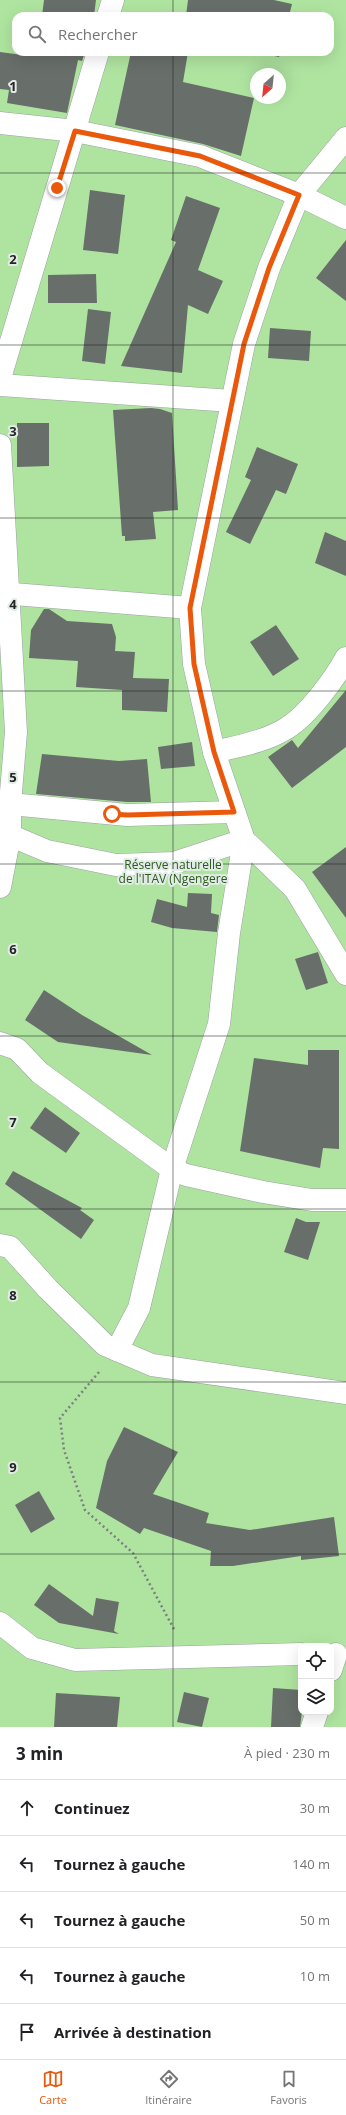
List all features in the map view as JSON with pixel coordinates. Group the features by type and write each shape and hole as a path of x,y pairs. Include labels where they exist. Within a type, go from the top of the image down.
{"street":[{"path":"109,12 113,0"},
{"path":"0,378 38,245 75,131 97,56"},
{"path":"0,123 75,131 200,156 299,195 346,218"},
{"path":"346,138 299,195 269,268 244,344 190,608 194,664 214,752 244,840 295,889 346,974"},
{"path":"0,385 232,401"},
{"path":"0,445 3,593 16,732 10,804 5,833 0,888"},
{"path":"3,593 190,608"},
{"path":"214,752 265,739 287,728 309,708 346,658"},
{"path":"10,804 127,815 234,812"},
{"path":"5,833 47,851 116,865 174,863 244,840"},
{"path":"117,1350 139,1308 172,1169 218,1024 229,933 244,840"},
{"path":"0,1044 17,1049 40,1073 172,1169 194,1177 263,1192 312,1200 346,1200"},
{"path":"3,1249 48,1289 104,1345 152,1365 346,1393"},
{"path":"0,1622 32,1648 75,1660 298,1654"},
{"path":"312,1727 316,1715"}],"path":[{"path":"117,1350 60,1418 64,1450 85,1510 132,1553 188,1656"}],"green space":[{"name":"Réserve naturelle de l'ITAV (Ngengere","path":"0,0 346,0 346,1727 0,1727"}],"building":[{"path":"44,0 96,0 94,12 42,12"},
{"path":"188,0 274,0 292,4 290,12 186,12"},
{"path":"0,52 12,54 12,56 84,56 82,61 78,60 67,113 7,103 9,90 0,89"},
{"path":"130,56 187,56 183,82 250,97 250,104 253,104 241,156 203,144 115,125"},
{"path":"90,190 125,195 118,254 83,250"},
{"path":"186,196 220,208 198,270 223,281 208,314 188,305 182,373 121,366 176,242 171,240"},
{"path":"346,240 346,301 316,278"},
{"path":"96,274 97,303 48,303 48,275"},
{"path":"88,309 111,312 105,364 82,361"},
{"path":"270,328 311,331 309,361 268,358"},
{"path":"151,408 172,413 178,510 153,512 156,539 125,541 125,536 122,536 113,410"},
{"path":"17,423 49,423 49,466 17,467"},
{"path":"257,447 298,464 286,494 276,490 250,544 226,532 251,480 245,477"},
{"path":"325,532 346,541 346,576 315,563"},
{"path":"44,609 49,609 67,621 112,624 116,637 115,651 135,652 133,678 169,679 167,712 122,710 122,690 76,687 78,661 29,658 31,630"},
{"path":"276,625 299,659 273,676 250,642"},
{"path":"346,690 346,747 292,788 268,757 292,740 298,748"},
{"path":"192,742 195,766 161,769 158,747"},
{"path":"42,754 119,761 147,759 151,802 127,802 36,794"},
{"path":"346,847 346,918 312,872"},
{"path":"188,893 212,894 211,913 219,915 217,932 172,928 151,922 157,899 187,907"},
{"path":"318,952 328,983 306,990 295,959"},
{"path":"44,990 82,1015 152,1055 58,1042 25,1020"},
{"path":"308,1050 339,1050 339,1149 323,1148 320,1168 240,1151 254,1058 308,1065"},
{"path":"45,1107 80,1133 66,1153 30,1128"},
{"path":"13,1171 82,1208 80,1210 94,1220 81,1239 5,1184"},
{"path":"296,1218 306,1222 320,1222 308,1260 284,1252"},
{"path":"124,1427 178,1452 153,1494 209,1513 206,1523 250,1530 334,1517 339,1556 301,1560 301,1556 233,1566 210,1566 211,1551 144,1528 140,1534 96,1508 107,1461"},
{"path":"39,1491 55,1519 31,1533 15,1505"},
{"path":"49,1584 93,1616 96,1598 119,1602 114,1631 119,1634 59,1623 34,1605"},
{"path":"273,1688 298,1690 298,1715 302,1715 300,1727 271,1727"},
{"path":"184,1692 209,1698 202,1727 177,1722"},
{"path":"56,1693 120,1697 117,1727 54,1727"}],"route":[{"path":"57,188 75,131 200,156 299,195 269,268 244,344 216,474 190,608 194,664 214,752 234,812 127,815 112,814"}]}
